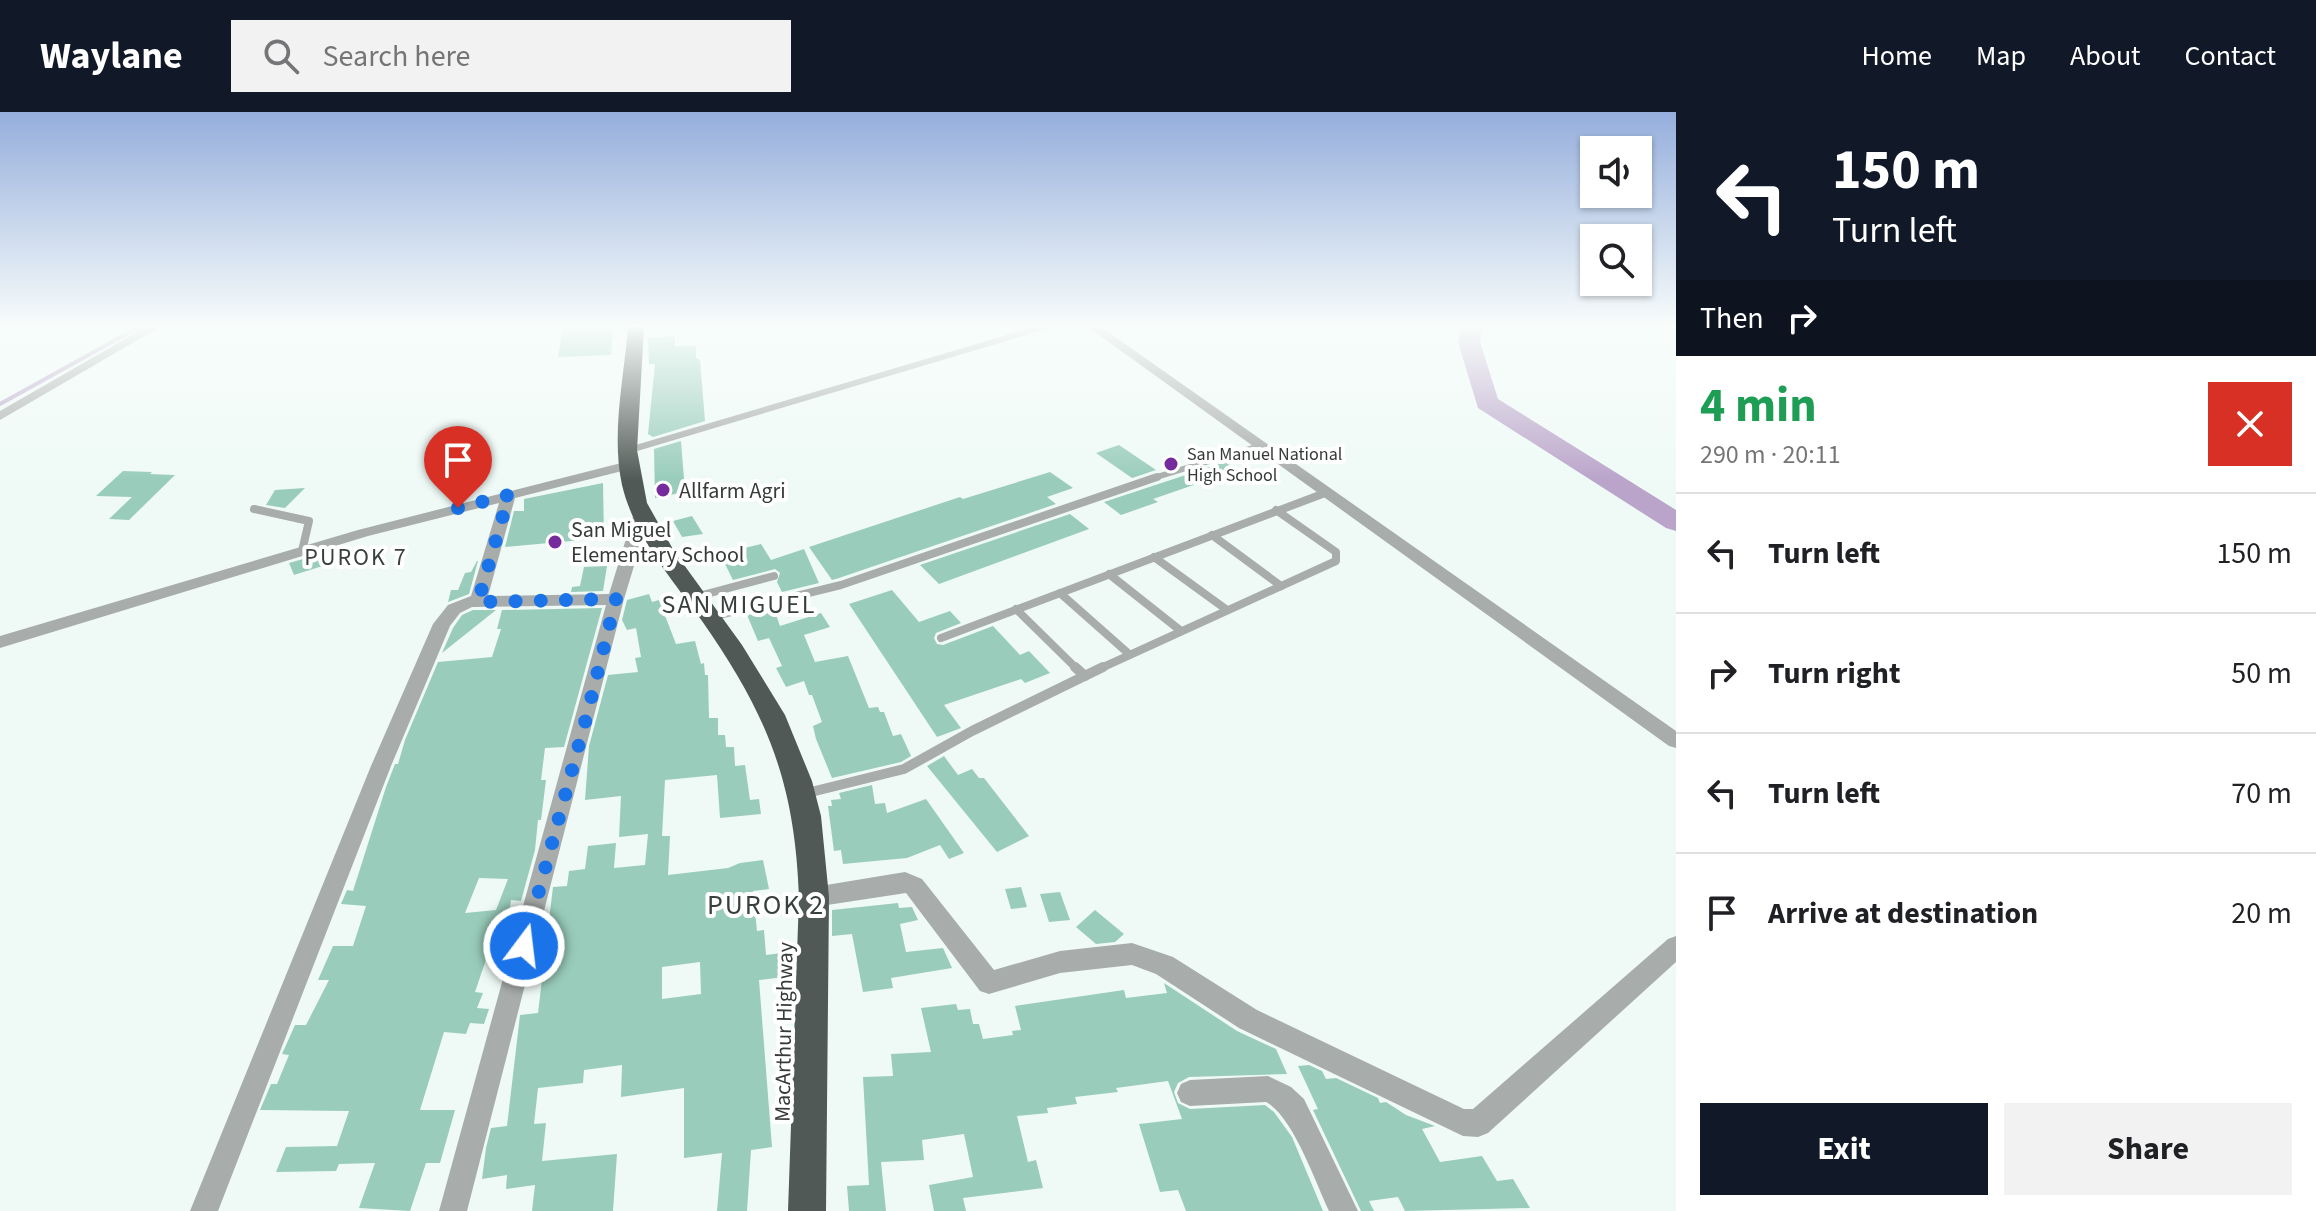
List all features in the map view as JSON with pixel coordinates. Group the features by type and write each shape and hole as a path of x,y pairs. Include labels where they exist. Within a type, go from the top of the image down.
{"highway":[{"name":"MacArthur Highway","path":"633,378 629,457 632,486 642,513 774,714 794,759 803,794 814,860 807,1211"}],"street":[{"path":"0,416 66,378"},
{"path":"0,642 302,551 509,495 883,378"},
{"path":"1165,378 1676,741"},
{"path":"478,602 509,495"},
{"path":"453,1211 616,599 642,513"},
{"path":"204,1211 435,635 454,609 465,602 616,599"},
{"path":"814,897 905,882 914,886 989,983 1060,962 1132,954 1164,965 1248,1019 1463,1122 1478,1123 1676,947"},
{"path":"1190,1093 1268,1089 1282,1096 1294,1109 1344,1211"}],"lane":[{"path":"703,607 841,585 1132,484 1259,446"},
{"path":"941,638 1325,493"},
{"path":"254,509 309,521 302,551"},
{"path":"803,794 904,769 972,731 1129,654 1336,561 1336,552 1276,510"},
{"path":"1212,535 1281,586"},
{"path":"1154,557 1227,610"},
{"path":"1109,574 1181,631"},
{"path":"703,607 774,576"},
{"path":"1060,593 1129,654"},
{"path":"1016,609 1085,676"}],"building":[{"path":"654,378 701,378 705,421 653,437 648,434"},
{"path":"681,441 685,492 655,498 654,449"},
{"path":"1119,445 1156,470 1132,478 1096,453"},
{"path":"1225,462 1237,470 1153,499 1158,502 1121,515 1104,502"},
{"path":"123,471 175,475 129,520 109,519 132,497 96,496"},
{"path":"1050,472 1073,488 1047,497 1056,504 839,578 832,580 809,547 960,497 963,499"},
{"path":"603,483 604,538 505,547 514,511 524,511 524,499"},
{"path":"305,488 285,508 266,505 275,490"},
{"path":"1070,514 1089,529 939,584 920,565"},
{"path":"692,516 703,534 682,537 673,521"},
{"path":"761,544 771,560 804,549 819,583 782,592 777,582 780,573 775,569 733,580 720,554"},
{"path":"331,551 335,562 294,575 289,563"},
{"path":"477,561 469,594 448,602 451,590 458,590 465,573 471,572"},
{"path":"607,566 603,591 571,592 572,587 580,586 584,567"},
{"path":"892,590 919,622 950,611 961,623 936,633 934,638 937,644 943,645 993,626 1020,655 1029,651 1050,673 1025,683 1021,679 944,705 961,728 937,737 849,604"},
{"path":"649,594 652,602 659,600 676,644 695,641 701,664 704,663 705,675 708,675 709,718 718,718 718,735 725,735 726,747 734,747 735,766 745,765 750,800 759,799 761,814 720,818 717,775 665,780 662,836 670,836 668,875 728,868 763,860 769,889 753,891 757,931 764,930 766,955 782,953 784,977 759,980 772,1147 751,1150 747,1211 717,1211 722,1153 684,1158 684,1088 621,1097 622,1065 584,1070 583,1083 538,1088 534,1124 546,1123 542,1161 617,1154 613,1211 532,1211 535,1185 506,1189 507,1175 482,1179 491,1128 507,1126 520,1015 538,1013 553,887 567,886 569,871 585,869 588,846 616,843 614,868 645,865 648,834 619,837 621,796 585,800 589,746 608,675 638,672 635,658 641,657 636,628 627,630 622,620 627,600","holes":["700,962 701,994 662,999 662,967"]},
{"path":"602,608 564,747 545,748 541,780 546,780 541,820 538,820 535,850 521,901 511,900 508,923 494,925 491,945 475,992 483,993 477,1008 489,1009 484,1024 470,1023 466,1034 444,1032 420,1110 455,1110 440,1163 426,1163 410,1211 359,1208 375,1163 339,1164 336,1171 276,1172 286,1147 337,1146 349,1111 260,1110 271,1084 277,1084 289,1055 282,1054 295,1025 306,1025 329,980 318,980 333,946 353,946 366,906 341,904 347,890 353,891 386,787 438,662 492,657 501,629 497,629 502,610","holes":["479,878 508,879 496,910 465,913"]},
{"path":"774,609 780,626 821,613 830,627 804,635 815,662 848,656 869,708 878,707 880,712 884,712 893,736 901,734 911,756 901,762 832,778 816,739 813,726 822,722 812,695 809,695 804,681 786,687 776,668 782,666 769,638 758,641 747,615"},
{"path":"473,610 496,610 442,653 462,615"},
{"path":"944,756 958,775 972,769 979,778 984,778 1029,836 997,852 927,766"},
{"path":"872,785 875,804 885,803 887,813 926,799 964,853 949,859 940,845 907,858 843,864 841,850 834,851 828,806 832,806 831,800 841,799 839,793"},
{"path":"1021,887 1027,907 1011,909 1005,889"},
{"path":"1060,892 1070,920 1049,922 1040,894"},
{"path":"898,903 899,908 912,907 918,920 900,924 906,952 943,948 952,968 891,978 893,988 863,992 852,934 832,936 832,910"},
{"path":"1095,910 1124,934 1115,942 1096,944 1076,927"},
{"path":"1164,983 1237,1031 1276,1049 1287,1074 1189,1077 1178,1083 1174,1092 1178,1103 1190,1109 1265,1105 1292,1137 1323,1211 1186,1211 1178,1190 1160,1192 1139,1124 1182,1119 1168,1081 1075,1097 1077,1104 1047,1108 1048,1113 1017,1116 1028,1162 1036,1160 1043,1188 963,1198 966,1211 934,1211 929,1185 973,1177 964,1134 922,1140 924,1160 881,1162 886,1211 849,1211 847,1186 869,1185 863,1077 893,1076 891,1054 931,1052 921,1008 956,1004 958,1010 970,1009 973,1024 979,1024 983,1039 1013,1035 1012,1031 1021,1030 1015,1006 1124,990 1126,998 1167,993"},
{"path":"1309,1065 1322,1071 1326,1079 1336,1078 1378,1098 1380,1103 1386,1102 1406,1115 1435,1126 1422,1129 1440,1162 1482,1156 1497,1181 1513,1179 1530,1208 1405,1211 1398,1197 1369,1201 1374,1211 1361,1211 1313,1110 1318,1109 1298,1066"}],"waterway":[{"path":"0,404 46,378"},
{"path":"1480,378 1487,403 1676,522"}],"place":[{"name":"San Manuel National High School","path":"1171,464"},
{"name":"Allfarm Agri","path":"663,490"},
{"name":"San Miguel Elementary School","path":"555,542"}],"district":[{"name":"PUROK 7","path":"356,557"},
{"name":"SAN MIGUEL","path":"739,604"},
{"name":"PUROK 2","path":"766,904"}],"route":[{"path":"458,508 509,495 478,602 616,599 524,946"}]}
